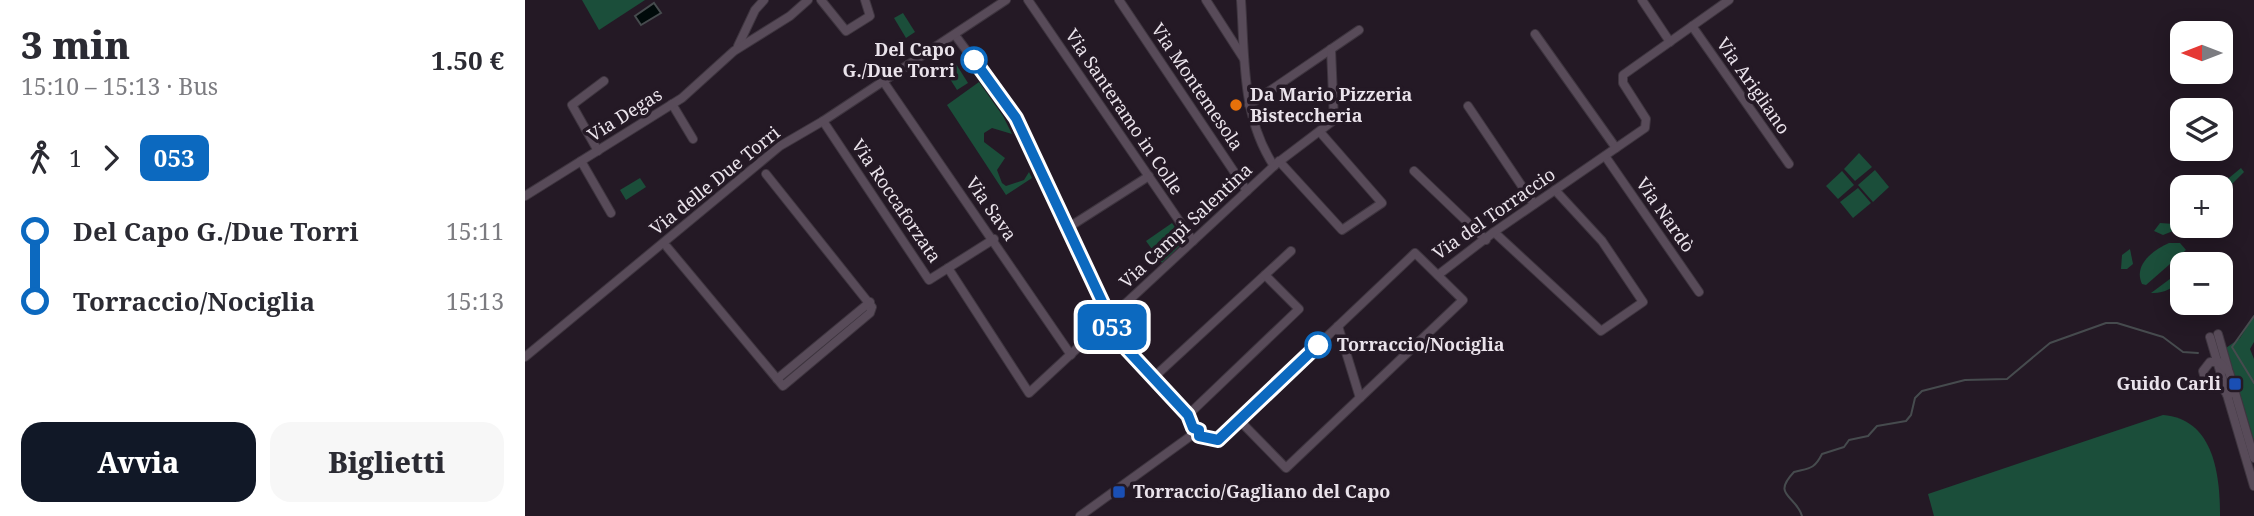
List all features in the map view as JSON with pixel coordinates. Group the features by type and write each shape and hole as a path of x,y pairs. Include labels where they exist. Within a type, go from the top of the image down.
{"street":[{"name":"Via Degas","path":"734,51 764,0"},
{"name":"Via Degas","path":"525,196 672,104 734,51 808,0"},
{"path":"821,0 846,31 870,16 865,0"},
{"name":"Via delle Due Torri","path":"525,357 780,146 823,121 1006,0"},
{"name":"Via Santeramo in Colle","path":"1028,0 1193,241"},
{"name":"Via Montemesola","path":"1119,0 1247,191"},
{"path":"1206,0 1245,61"},
{"path":"1241,0 1249,105 1260,142 1342,230 1382,203 1319,132"},
{"path":"1642,0 1670,42"},
{"name":"Via del Torraccio","path":"1080,516 1194,433 1205,439 1218,440 1415,253 1438,275 1647,124 1622,77 1729,0"},
{"path":"750,21 766,31"},
{"name":"Via Arigliano","path":"1692,26 1789,164"},
{"path":"1249,105 1359,30"},
{"path":"1535,34 1616,148"},
{"path":"955,35 1016,118 1122,344 1188,415 1194,433"},
{"name":"Via Campi Salentina","path":"948,268 1029,393 1277,163 1334,120 1331,49"},
{"path":"598,151 572,104 604,81"},
{"name":"Via Sava","path":"883,82 1072,355"},
{"path":"672,104 693,139"},
{"path":"1468,106 1534,205"},
{"name":"Via Roccaforzata","path":"823,121 929,280 948,268"},
{"name":"Via Nardò","path":"1605,156 1699,292"},
{"path":"581,161 611,213"},
{"path":"1414,171 1486,240"},
{"path":"667,247 780,383 870,313 870,302 765,174"},
{"path":"1066,229 1149,176"},
{"path":"1494,232 1601,331 1643,302 1602,242 1555,190"},
{"path":"948,268 994,239"},
{"path":"1153,378 1291,251"},
{"path":"1188,415 1299,309 1265,275"},
{"path":"1240,420 1286,468 1463,300 1438,275"},
{"path":"1338,326 1360,398"},
{"path":"2254,458 2229,372 2214,336 2217,361 2254,486"},
{"path":"2217,361 2229,372"},
{"path":"2217,361 2207,363 2203,376 2209,383 2222,387 2228,396"}],"green space":[{"path":"582,0 645,0 599,30"},
{"path":"903,13 915,32 906,38 894,18"},
{"path":"956,64 968,83 957,90 945,71"},
{"path":"979,82 1012,134 992,128 984,133 984,142 1005,158 997,170 1002,183 1006,186 1024,180 1029,172 1032,178 1006,195 947,105"},
{"path":"1859,153 1872,167 1855,181 1844,169"},
{"path":"2241,168 2244,172 2233,183 2233,175"},
{"path":"1875,170 1889,187 1873,202 1858,185"},
{"path":"1842,171 1854,185 1838,199 1826,186"},
{"path":"640,178 646,187 626,200 620,190"},
{"path":"1858,188 1871,203 1853,218 1840,202"},
{"path":"1172,223 1185,241 1162,263 1146,241"},
{"path":"2160,223 2170,224 2170,232 2163,235 2154,231"},
{"path":"2169,243 2180,243 2186,250 2170,252 2170,264 2146,285 2142,284 2142,265 2157,250"},
{"path":"2130,249 2133,264 2127,269 2121,269 2122,255"},
{"path":"2170,279 2170,288 2151,293"},
{"path":"2254,316 2254,342 2250,349 2254,359 2254,441 2226,348 2240,338"},
{"path":"2163,415 2180,419 2193,427 2211,452 2218,483 2220,516 1934,516 1928,494"}],"shaded area":[{"path":"654,3 661,13 641,25 635,16"}],"waterway":[{"path":"2254,316 2232,347 2254,383"},
{"path":"1802,516 1785,491 1787,480 1794,472 1811,468 1822,454 1844,447 1849,440 1868,436 1877,426 1906,421 1911,415 1915,398 1922,391 1965,380 2007,379 2050,343 2106,323 2117,323 2163,337 2183,352 2198,353"}],"bus line":[{"name":"053","path":"974,60 1005,99 1016,118 1090,281 1122,344 1188,415 1193,428 1199,430 1199,436 1218,440 1318,345"}],"place":[{"name":"Del Capo G./Due Torri","path":"974,60"},
{"name":"Da Mario Pizzeria Bisteccheria","path":"1236,105"},
{"name":"Torraccio/Nociglia","path":"1318,345"},
{"name":"Guido Carli","path":"2235,384"},
{"name":"Torraccio/Gagliano del Capo","path":"1119,492"}]}
